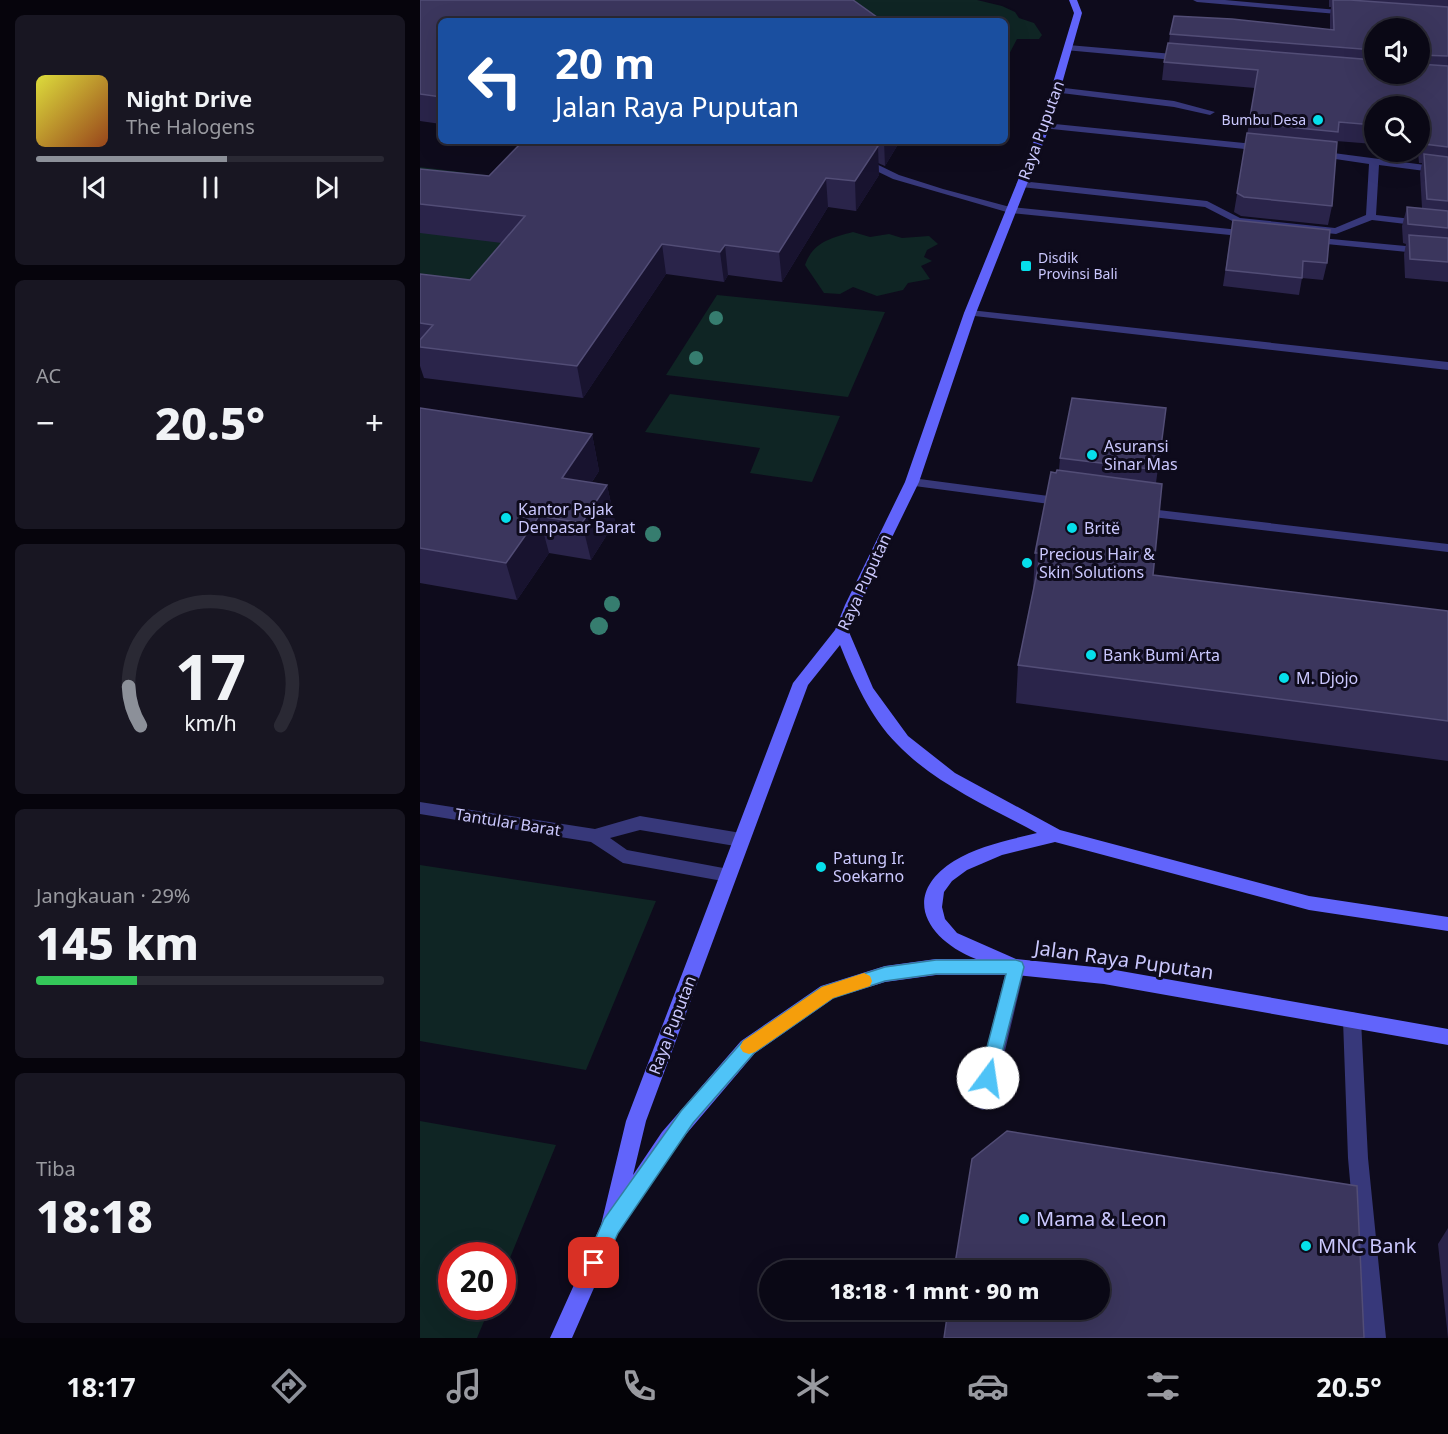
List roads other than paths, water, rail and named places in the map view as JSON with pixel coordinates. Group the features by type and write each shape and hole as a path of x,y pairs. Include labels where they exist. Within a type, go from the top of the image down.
{"main road":[{"name":"Raya Puputan","path":"611,1226 636,1121 801,683 842,632 852,605 875,562 912,482 970,313 1045,126 1078,13 1073,0"},
{"path":"842,632 866,690 902,740 949,777 1055,836 1309,903 1448,924"},
{"path":"1016,967 952,939 934,918 933,897 942,879 965,862 1055,836"},
{"name":"Jalan Raya Puputan","path":"611,1226 669,1139 748,1047 828,992 885,974 936,967 1016,967 1104,976 1448,1037"},
{"path":"561,1338 611,1226"}],"street":[{"path":"1197,0 1357,14"},
{"path":"1068,48 1196,59"},
{"path":"1056,90 1174,104 1210,112"},
{"path":"1045,126 1280,150"},
{"path":"1303,152 1448,171"},
{"path":"848,154 896,177 1010,210 1448,253"},
{"path":"1371,217 1374,163"},
{"path":"1021,184 1207,204 1238,221 1336,231 1371,217 1448,226"},
{"path":"970,313 1448,366"},
{"path":"912,482 1083,504"},
{"path":"1130,511 1448,548"},
{"name":"Tantular Barat","path":"420,808 595,836 640,823 741,840"},
{"name":"Tantular Barat","path":"595,836 623,856 728,875"},
{"path":"982,1101 1016,967"},
{"path":"1352,1020 1358,1158 1375,1338"}],"place":[{"name":"Bumbu Desa","path":"1318,120"},
{"name":"Disdik Provinsi Bali","path":"1026,266"},
{"name":"Asuransi Sinar Mas","path":"1092,455"},
{"name":"Kantor Pajak Denpasar Barat","path":"506,518"},
{"name":"Britë","path":"1072,528"},
{"name":"Precious Hair & Skin Solutions","path":"1027,563"},
{"name":"Bank Bumi Arta","path":"1091,655"},
{"name":"M. Djojo","path":"1284,678"},
{"name":"Patung Ir. Soekarno","path":"821,867"},
{"name":"Mama & Leon","path":"1024,1219"},
{"name":"MNC Bank","path":"1306,1246"}]}
